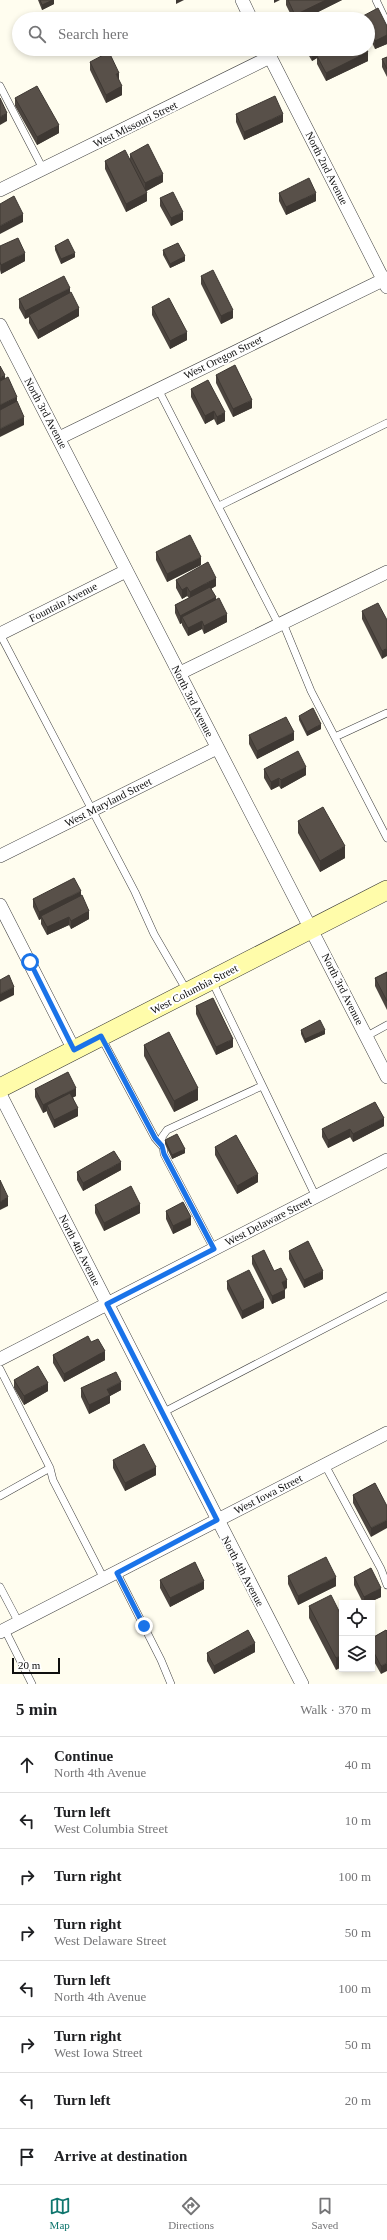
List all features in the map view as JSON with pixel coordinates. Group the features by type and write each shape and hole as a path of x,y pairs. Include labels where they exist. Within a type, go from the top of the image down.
{"main road":[{"name":"West Columbia Street","path":"0,1088 387,890"}],"street":[{"path":"242,0 248,12"},
{"name":"West Missouri Street","path":"0,190 262,56"},
{"name":"North 2nd Avenue","path":"270,56 386,281"},
{"name":"West Oregon Street","path":"59,438 158,389 386,281"},
{"name":"North 3rd Avenue","path":"0,325 180,673 217,748 312,928 387,1077"},
{"name":"Fountain Avenue","path":"0,634 126,571"},
{"path":"180,673 387,572"},
{"name":"West Maryland Street","path":"0,856 217,748"},
{"path":"0,905 74,1050"},
{"name":"North 4th Avenue","path":"0,1094 302,1684"},
{"name":"West Delaware Street","path":"1,1359 387,1160"},
{"name":"West Iowa Street","path":"2,1631 387,1433"}],"lane":[{"path":"376,0 387,23"},
{"path":"0,86 43,169"},
{"path":"158,389 281,624 311,691 387,838"},
{"path":"219,506 387,422"},
{"path":"0,634 91,811 135,892 154,934 188,992"},
{"path":"335,737 387,713"},
{"path":"211,980 316,1197"},
{"path":"367,1036 387,1025"},
{"path":"101,1036 155,1138 162,1146"},
{"path":"214,1249 164,1154 162,1137 167,1130 262,1086"},
{"path":"162,1413 387,1296"},
{"path":"1,1359 50,1468 53,1480 104,1579"},
{"path":"325,1465 384,1568 387,1585"},
{"path":"0,1496 50,1468"},
{"path":"117,1573 161,1660 169,1683"},
{"path":"0,1587 19,1623"},
{"path":"2,1631 32,1684"}],"building":[{"path":"40,0 53,0 42,5"},
{"path":"288,0 326,0 301,12 294,12"},
{"path":"378,8 387,26 387,35 375,41 375,12 370,12"},
{"path":"101,56 111,56 119,73 116,74 122,86 106,95 90,62"},
{"path":"317,56 360,56 326,73"},
{"path":"387,57 387,69 382,59"},
{"path":"37,86 59,125 37,137 15,98"},
{"path":"275,96 283,114 244,132 236,114"},
{"path":"0,98 7,113 0,117"},
{"path":"148,144 163,174 145,183 130,154"},
{"path":"125,150 147,193 126,204 105,161"},
{"path":"309,178 316,193 286,207 279,193"},
{"path":"173,192 183,212 171,218 160,198"},
{"path":"14,196 23,214 0,226 0,204"},
{"path":"18,238 25,253 1,265 0,246"},
{"path":"68,239 75,253 61,259 55,246"},
{"path":"178,243 185,256 170,264 163,250"},
{"path":"213,270 233,310 221,316 201,276"},
{"path":"64,276 70,288 25,311 19,299"},
{"path":"71,292 79,308 38,331 29,315"},
{"path":"169,298 187,332 170,341 152,307"},
{"path":"235,365 252,400 233,409 216,375"},
{"path":"0,366 5,375 0,378"},
{"path":"8,377 17,397 0,405 0,381"},
{"path":"208,380 225,412 217,417 214,411 205,416 191,389"},
{"path":"17,401 24,417 0,429 0,410"},
{"path":"190,535 201,557 167,574 156,552"},
{"path":"208,562 216,578 190,592 187,587 182,590 176,580"},
{"path":"210,587 216,597 180,616 175,605"},
{"path":"219,598 227,614 204,626 202,621 188,628 182,617"},
{"path":"378,603 387,620 387,648 382,651 362,611"},
{"path":"313,708 321,724 307,732 299,716"},
{"path":"286,717 294,732 257,751 249,735"},
{"path":"298,751 306,767 281,780 279,778 271,782 264,769"},
{"path":"323,807 345,846 320,861 298,821"},
{"path":"74,878 81,891 39,912 33,899"},
{"path":"82,895 89,911 71,921 69,917 47,927 41,916"},
{"path":"387,972 387,1001 375,978"},
{"path":"9,975 14,987 0,994 0,980"},
{"path":"213,998 233,1039 216,1047 196,1006"},
{"path":"320,1020 325,1030 305,1039 301,1030"},
{"path":"169,1032 198,1088 174,1101 144,1045"},
{"path":"68,1072 76,1088 43,1105 35,1089"},
{"path":"70,1093 78,1108 54,1120 47,1105"},
{"path":"375,1102 384,1118 353,1134 350,1129 328,1140 322,1129"},
{"path":"177,1134 185,1149 172,1155 165,1140"},
{"path":"236,1135 258,1174 237,1186 215,1147"},
{"path":"114,1151 121,1162 83,1183 77,1172"},
{"path":"0,1180 8,1197 0,1202"},
{"path":"131,1186 140,1204 104,1223 95,1205"},
{"path":"183,1202 191,1217 173,1226 166,1211"},
{"path":"308,1241 323,1271 304,1280 289,1251"},
{"path":"264,1250 274,1271 281,1268 287,1280 282,1282 285,1290 272,1296 252,1256"},
{"path":"249,1270 264,1300 242,1311 227,1281"},
{"path":"88,1336 91,1342 98,1339 105,1351 64,1374 53,1355"},
{"path":"38,1366 48,1383 24,1396 14,1380"},
{"path":"116,1372 121,1382 107,1389 110,1395 89,1405 81,1388"},
{"path":"144,1444 156,1467 125,1483 113,1460"},
{"path":"375,1483 387,1506 387,1520 371,1528 353,1495"},
{"path":"326,1557 336,1577 298,1596 288,1576"},
{"path":"195,1562 204,1581 170,1598 160,1580"},
{"path":"371,1568 381,1588 364,1597 354,1577"},
{"path":"331,1595 339,1611 339,1656 336,1658 309,1606"},
{"path":"248,1630 255,1643 214,1666 207,1653"},
{"path":"386,1630 387,1631 387,1663 381,1666 375,1655 375,1636"}],"route":[{"path":"30,962 74,1050 101,1036 155,1138 162,1146 164,1154 214,1249 107,1304 217,1520 117,1573 144,1626"}]}
